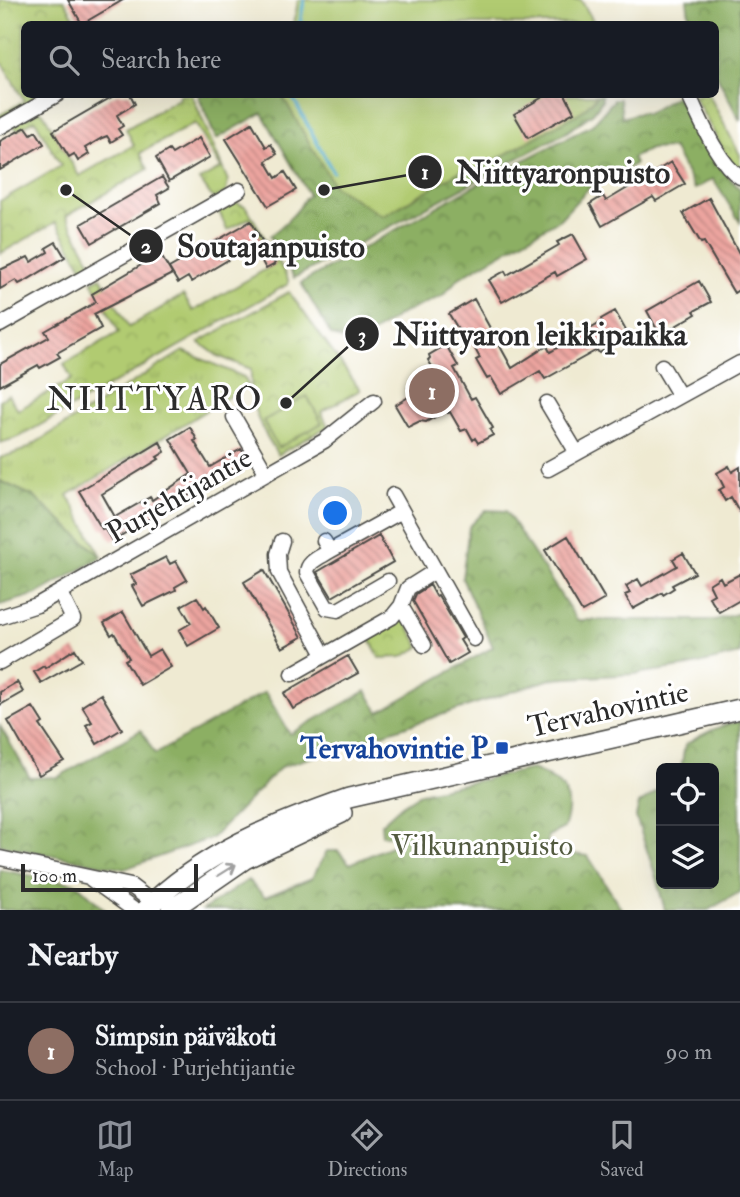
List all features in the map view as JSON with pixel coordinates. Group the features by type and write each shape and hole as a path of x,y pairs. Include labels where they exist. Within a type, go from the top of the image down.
{"main road":[{"name":"Tervahovintie","path":"146,908 180,878 237,842 349,798 740,709"},
{"name":"Tervahovintie","path":"171,910 245,859 301,831 408,786"}],"street":[{"path":"0,127 51,98"},
{"path":"690,98 721,157 728,168 740,177"},
{"path":"0,325 239,190"},
{"path":"548,469 740,363"},
{"path":"662,366 680,396"},
{"name":"Purjehtijantie","path":"0,617 37,605 60,593 267,474 324,441 374,401"},
{"path":"547,403 577,453"},
{"path":"233,416 267,474"},
{"path":"393,495 474,639"},
{"path":"388,581 338,610 327,608 307,573 307,568 327,546 402,511"},
{"path":"282,541 278,554 279,572 324,655"},
{"path":"292,674 392,617 401,606 408,588 435,571"},
{"path":"0,662 73,619 60,593"},
{"path":"401,606 424,645"},
{"path":"0,858 131,886 146,908"}],"green space":[{"path":"0,0 64,0 76,21 21,21 21,96 0,59"},
{"path":"298,0 581,0 593,21 294,21"},
{"path":"687,0 740,0 740,121 719,80 719,21 690,21"},
{"path":"22,98 42,98 0,122 0,115 24,101"},
{"path":"180,98 193,98 228,181 226,192 214,200 200,180 221,168 195,123 140,153 148,169 66,216 93,266 66,283 63,278 82,267 56,222 1,253 0,201 61,166 35,120 17,130 14,125 40,110 79,176 134,145 126,129"},
{"path":"199,98 284,98 334,185 383,216 469,166 477,170 582,111 595,98 602,98 593,113 567,132 294,278 270,236 309,195 262,113 216,139"},
{"path":"284,98 595,98 582,111 477,170 469,166 383,216 334,186"},
{"path":"673,98 678,98 699,124 715,162 740,189 740,222 713,179 695,189 673,148 650,149 632,158 635,164 616,175 607,174 598,178 560,219 459,278 442,296 401,314 355,345 331,335 301,283 472,187 592,125 615,99 620,99 622,118 642,112 646,114"},
{"path":"695,98 711,98 740,155 740,171 732,165"},
{"path":"235,202 249,211 288,279 288,284 19,437 0,443 0,400 8,395 18,410 72,379 64,364 119,332 92,281 101,277 129,327 183,295 193,311 275,264 249,218 227,230 218,209"},
{"path":"289,292 360,390 321,412 328,426 278,455 256,414 251,369 218,356 199,342"},
{"path":"183,351 244,377 248,385 68,495 102,557 33,496 0,481 0,458 24,450"},
{"path":"307,396 322,423 278,448 263,421"},
{"path":"0,481 33,496 102,557 37,594 0,605"},
{"path":"486,510 506,511 577,620 715,620 740,613 740,654 690,666 635,674 551,679 281,767 212,838 124,869 0,845 0,726 30,778 58,777 141,730 155,754 265,692 290,734 366,691 379,712 493,647 462,578 469,527"},
{"path":"402,615 420,647 402,657 379,658 368,634"},
{"name":"Vilkunanpuisto","path":"740,721 740,892 708,910 665,910 659,889 719,889 719,763 682,763 685,745 725,725"},
{"name":"Vilkunanpuisto","path":"532,769 559,784 567,797 564,828 548,836 547,851 588,856 622,910 203,910 248,880 265,897 312,878 327,851 338,851 350,864 398,843 395,836 382,835 381,824 402,805 421,793"},
{"name":"Vilkunanpuisto","path":"656,792 656,878 636,817 639,804"},
{"path":"0,870 77,884 105,910 0,910"}],"building":[{"path":"68,0 123,0 87,21 80,21"},
{"path":"110,98 132,98 135,104 117,115 123,126 118,129 122,135 111,142 107,136 85,148 89,154 78,161 74,154 69,157 53,131"},
{"path":"541,98 567,98 574,112 528,138 514,114"},
{"path":"252,123 266,147 271,144 277,154 266,161 276,178 285,172 296,190 268,206 226,139"},
{"path":"26,127 31,134 36,131 44,144 0,170 0,141"},
{"path":"199,138 210,157 169,181 156,158 169,150 172,154"},
{"path":"671,162 685,184 656,201 653,197 602,226 590,204 603,196 606,201"},
{"path":"162,177 169,188 157,195 161,203 92,243 81,224"},
{"path":"709,198 740,255 740,289 734,293 704,242 701,243 683,213"},
{"path":"251,221 275,264 266,269 253,245 191,282 188,277 178,283 169,268"},
{"path":"573,234 587,259 557,276 555,272 502,302 489,280 505,271 507,275"},
{"path":"56,242 65,257 19,284 16,280 0,289 0,270 28,257 31,262 48,252 46,248"},
{"path":"160,254 172,274 94,314 101,328 57,353 60,357 40,368 38,365 0,386 0,364 49,337 45,331 96,302 92,294"},
{"path":"699,281 711,302 660,335 647,311"},
{"path":"474,299 512,368 547,346 550,352 602,322 601,319 615,311 629,336 599,353 597,350 545,379 540,371 501,394 491,377 487,379 476,360 480,358 470,340 466,342 449,314"},
{"path":"446,345 458,366 454,368 471,399 475,397 493,428 490,430 493,435 478,443 467,429 461,431 450,412 446,411 426,422 420,421 408,427 395,405 412,395 408,388 436,373 428,360 429,355"},
{"path":"190,427 197,440 194,441 210,467 241,449 248,460 112,541 79,491 160,442 165,452 157,457 159,459 102,494 115,517 150,497 152,500 191,474 170,439"},
{"path":"729,466 732,472 740,467 740,513 731,497 725,501 719,490 724,487 717,473"},
{"path":"379,536 393,562 332,597 317,572"},
{"path":"568,536 605,599 582,612 545,550"},
{"path":"683,553 695,573 672,585 674,588 663,595 662,593 633,609 625,595 630,593 626,586 638,579 642,586 677,566 673,559"},
{"path":"166,557 170,564 176,561 187,580 175,587 176,590 143,606 132,586 136,584 130,575"},
{"path":"264,570 302,637 282,648 244,582"},
{"path":"740,574 740,600 719,612 709,597 714,594 709,584 720,577 723,583"},
{"path":"430,585 463,638 460,640 468,653 449,664 413,601 416,594"},
{"path":"197,597 204,608 206,606 219,628 188,646 179,630 191,623 181,606"},
{"path":"123,612 148,656 160,649 171,667 140,685 125,660 129,658 114,633 111,635 104,623"},
{"path":"75,649 82,660 41,683 34,672"},
{"path":"348,656 358,673 293,709 284,693"},
{"path":"17,682 23,692 0,705 0,692"},
{"path":"101,694 122,729 97,744 86,725 92,722 82,706"},
{"path":"33,707 43,723 40,725 64,761 39,775 8,721"}],"waterway":[{"path":"300,21 304,0"},
{"path":"293,98 333,172"}],"place":[{"name":"Soutajanpuisto","path":"66,190"},
{"name":"Niittyaronpuisto","path":"324,190"},
{"name":"Simpsin päiväkoti","path":"432,391"},
{"name":"Niittyaron leikkipaikka","path":"286,403"},
{"name":"Tervahovintie P","path":"502,748"}],"district":[{"name":"NIITTYARO","path":"155,398"}]}
